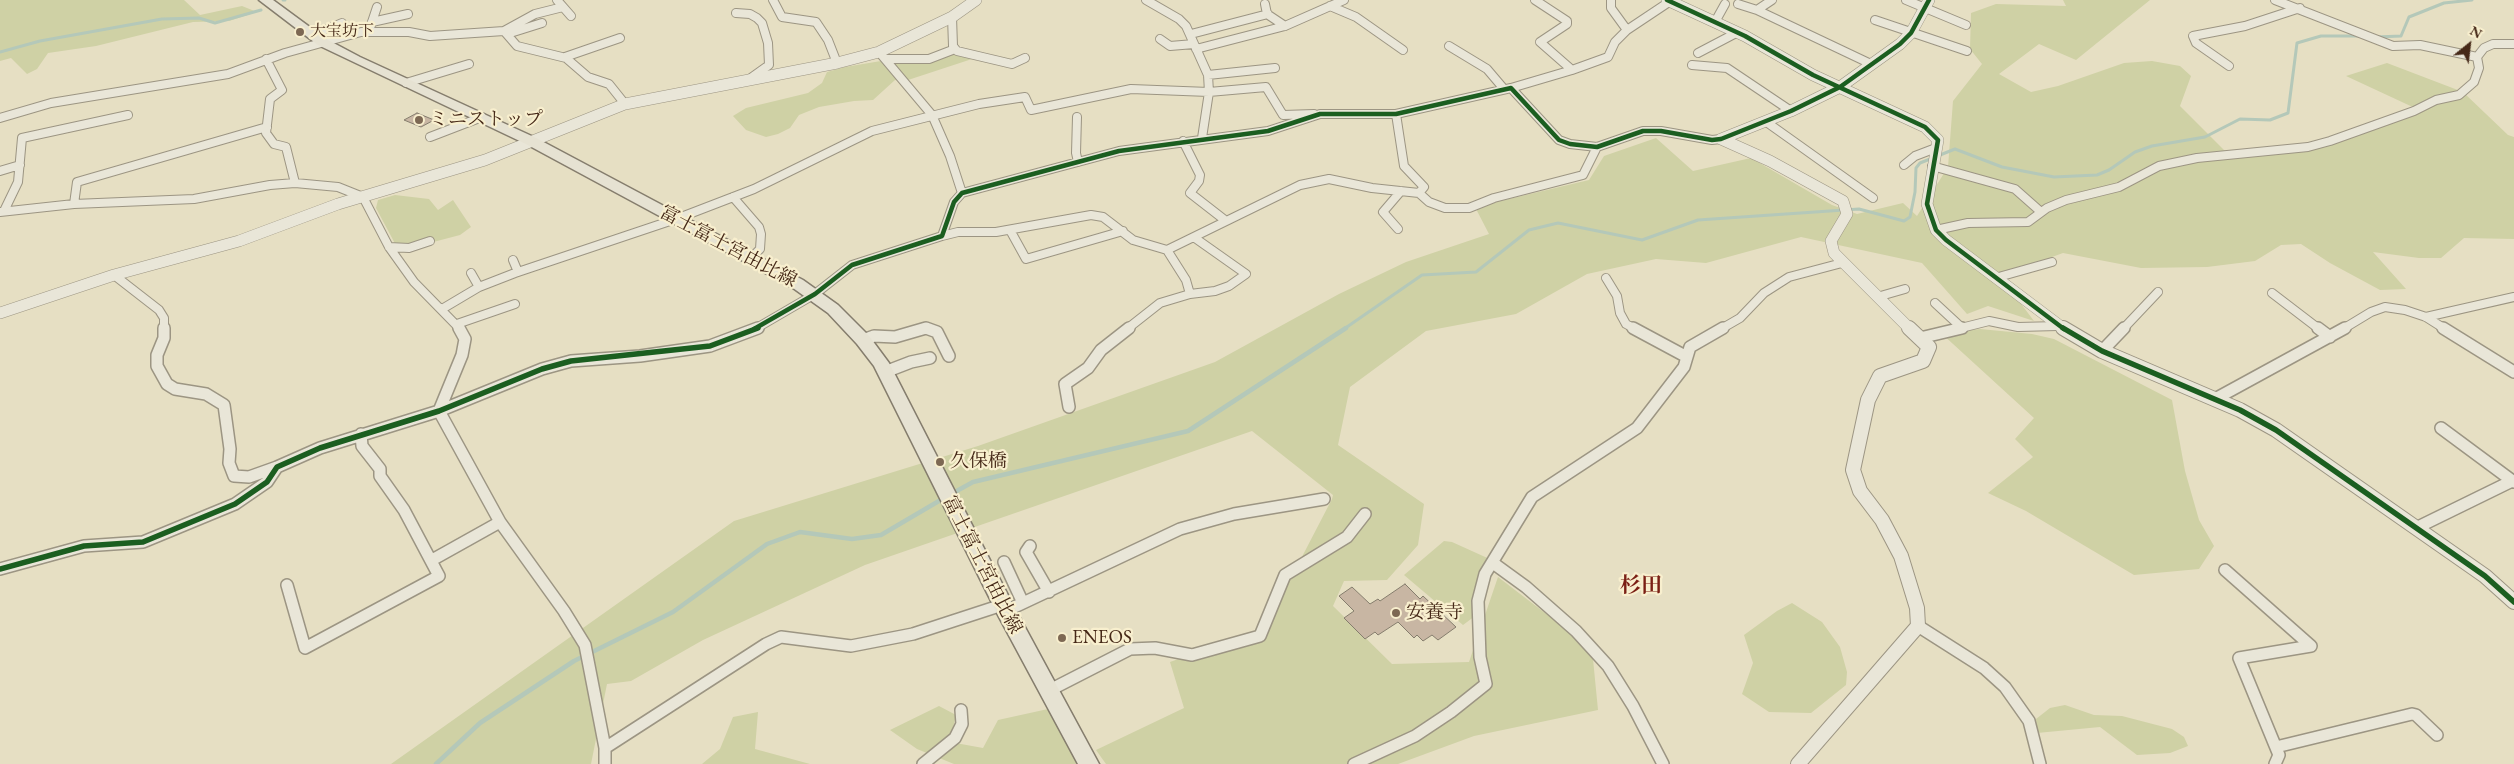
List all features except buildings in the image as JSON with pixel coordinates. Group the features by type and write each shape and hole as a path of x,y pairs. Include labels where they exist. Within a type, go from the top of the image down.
{"main road":[{"name":"富士富士宮由比線","path":"265,0 317,38 356,60 531,141 815,294 863,340 885,372 1004,608 1089,764"}],"street":[{"path":"557,0 571,16"},
{"path":"773,0 778,15 816,22 828,40 837,63"},
{"path":"882,55 952,18 976,0"},
{"path":"1146,0 1179,19 1191,34 1208,75 1208,92 1202,138"},
{"path":"1160,39 1170,46 1195,46 1285,26 1344,0"},
{"path":"1535,0 1567,20 1567,24 1540,42 1572,70"},
{"path":"1612,0 1611,8 1627,30"},
{"path":"1757,10 1772,0"},
{"path":"1906,0 1926,4 1966,25"},
{"path":"2275,0 2300,8 2393,46 2420,45 2477,57"},
{"path":"442,309 479,287 570,254 676,219 733,197 872,131 932,115 1018,97 1025,98 1030,110 1130,88 1208,92 1266,87 1283,116 1396,114 1554,77 1608,57 1615,42 1627,30 1670,1 1738,32 1807,72 1925,127 1938,140 1926,204 1936,230 2058,326 2102,351 2215,399 2276,430 2485,576 2514,602"},
{"path":"1265,4 1268,14 1285,26"},
{"path":"1715,22 1725,4"},
{"path":"1738,4 1757,10 1871,64"},
{"path":"1448,46 1487,69 1558,140 1570,144 1598,148 1643,131 1661,131 1712,140 1720,139 1791,111 1840,87 1900,44 1910,33 1926,4"},
{"path":"1330,6 1356,17 1403,50"},
{"path":"369,31 377,7"},
{"path":"505,33 535,14 563,7"},
{"path":"2229,66 2196,43 2193,36 2245,26 2300,8"},
{"path":"736,13 750,14 757,18 762,23 768,43 769,65 748,80"},
{"path":"372,22 408,14"},
{"path":"1191,34 1236,24 1268,14"},
{"path":"952,18 953,46 957,51 1012,64 1025,58"},
{"path":"1875,20 1968,51"},
{"path":"317,38 369,31 409,32 430,36 505,33 542,22"},
{"path":"0,118 51,103 228,74 317,38 342,23"},
{"path":"1698,53 1738,32"},
{"path":"505,33 517,46 565,57 588,77 609,84 625,104"},
{"path":"565,57 620,38"},
{"path":"1936,230 1968,223 2028,222 2041,212 2066,200 2119,187 2159,166 2197,158 2308,147 2414,111 2436,100 2459,95 2474,82 2478,68 2477,57 2484,48 2493,44 2514,44"},
{"path":"0,312 114,275 239,240 364,197 434,177 625,104 882,55 929,59 955,49"},
{"path":"882,55 932,115 950,156 962,193"},
{"path":"266,59 282,90 270,99 266,133 274,144 286,148 295,183"},
{"path":"406,83 469,64"},
{"path":"1692,65 1727,68 1791,111"},
{"path":"1208,75 1274,68"},
{"path":"942,236 954,202 962,193 1119,151 1183,140 1268,131 1303,122 1320,114"},
{"path":"1396,114 1404,166 1424,188 1419,193"},
{"path":"2,212 18,182 22,138 128,115"},
{"path":"430,137 482,117"},
{"path":"1077,117 1076,153 1078,162"},
{"path":"1765,121 1873,198"},
{"path":"74,204 77,182 267,127"},
{"path":"1720,139 1770,161 1846,208 1831,241 1831,246 1842,263 1929,347 1923,360 1880,376 1868,400 1853,470 1860,491 1886,526 1902,556 1917,608 1918,626 1798,764"},
{"path":"1183,140 1200,175 1199,181 1190,193 1226,221"},
{"path":"114,275 127,283 159,310 164,318 164,338 157,355 157,366 168,384 175,389 206,394 224,405 230,449 229,463 234,476 249,477 277,467 326,445 439,412 542,369 571,361 640,356 710,346 760,327 815,294 852,265 875,256 958,232 1010,230 1091,215 1103,217 1133,240 1167,250 1195,238 1300,185 1329,179 1372,188 1419,193 1429,202 1445,208 1469,208 1494,198 1583,175 1598,148"},
{"path":"1904,165 1915,156 1934,157 2015,190 2041,212"},
{"path":"0,171 20,165"},
{"path":"2,212 74,204 194,198 295,183 338,188 364,197 389,247 414,282 457,324 462,356 439,412"},
{"path":"1398,229 1383,212 1401,191"},
{"path":"733,197 755,222 761,234 760,249 750,259"},
{"path":"1010,230 1026,259 1123,231"},
{"path":"1069,407 1065,384 1088,368 1101,350 1160,303 1190,294 1222,288 1246,274 1195,238"},
{"path":"389,247 409,248 430,241"},
{"path":"565,245 570,254"},
{"path":"1167,250 1186,280 1190,294"},
{"path":"513,260 518,272"},
{"path":"1996,278 2052,262"},
{"path":"1354,764 1415,736 1451,712 1486,684 1480,657 1478,601 1485,574 1532,497 1637,428 1684,367 1690,347 1740,318 1764,293 1776,284 1789,277 1842,263"},
{"path":"471,273 479,287"},
{"path":"1606,278 1617,296 1620,313 1626,324 1686,357"},
{"path":"1877,297 1905,289"},
{"path":"2102,351 2158,292"},
{"path":"2272,293 2330,337"},
{"path":"2426,318 2514,297"},
{"path":"1935,303 1962,328"},
{"path":"457,324 515,304"},
{"path":"2215,399 2330,337 2372,312 2385,307 2405,310 2426,318 2514,372"},
{"path":"1920,338 1989,321 2018,327 2058,326"},
{"path":"863,340 874,336 894,337 926,328 937,332 949,356"},
{"path":"885,372 911,362 930,358"},
{"path":"439,412 500,522 564,611 586,646 605,748 605,764"},
{"path":"2416,528 2513,481 2441,428"},
{"path":"287,586 305,648 440,576 404,510 380,476 380,468 362,446 361,434"},
{"path":"0,569 84,546 143,542 235,504 267,482 277,467"},
{"path":"605,748 766,644 781,637 794,637 851,646 913,634 1023,603 1146,544 1204,521 1324,500"},
{"path":"1048,691 1130,649 1155,648 1192,655 1260,636 1285,575 1347,538 1365,514"},
{"path":"432,560 500,522"},
{"path":"1030,546 1026,552 1049,592"},
{"path":"1004,562 1023,603"},
{"path":"1493,563 1526,587 1562,619 1608,666 1633,706 1663,764"},
{"path":"2225,570 2312,646 2239,658 2279,755 2275,764"},
{"path":"1918,626 1984,668 2005,687 2029,721 2040,764"},
{"path":"923,764 955,738 962,724 961,710"},
{"path":"2276,747 2412,714 2416,714 2437,735"}],"green space":[{"path":"0,0 184,0 200,15 242,6 257,12 229,21 193,22 96,46 48,53 37,69 27,74 11,58 0,61"},
{"path":"2063,0 2150,0 2076,60 2039,44 1999,74 2031,92 2058,86 2124,63 2152,61 2180,66 2191,76 2180,106 2224,150 2247,153 2321,148 2417,109 2346,76 2387,63 2463,92 2508,135 2514,137 2514,239 2464,238 2441,258 2419,258 2373,252 2406,289 2380,290 2330,263 2301,244 2281,245 2255,261 2207,267 2141,268 2063,253 2000,276 2034,321 1988,306 1967,314 1922,263 1801,237 1706,263 1656,259 1587,274 1516,314 1426,331 1350,387 1338,445 1424,504 1418,545 1387,580 1344,581 1333,606 1392,664 1469,662 1498,577 1592,649 1598,710 1474,736 1398,764 1106,764 1096,750 1184,708 1170,662 1265,628 1332,499 1333,495 1252,431 865,565 703,640 631,681 607,684 591,764 391,764 734,521 978,446 1215,362 1339,294 1406,262 1489,234 1475,207 1589,180 1604,156 1656,138 1693,171 1751,158 1832,205 1857,214 1903,203 1917,216 1948,167 1953,101 1982,64 1970,49 1971,13 1996,4 2066,6"},
{"path":"953,53 975,58 905,81 895,80 873,100 819,107 799,115 790,128 778,134 766,137 746,130 733,116 746,108 808,93 822,83 827,72 881,61 910,60"},
{"path":"395,195 429,199 438,210 453,200 471,227 460,235 399,251 376,208 378,200"},
{"path":"1980,329 2032,334 2054,339 2172,400 2185,471 2199,520 2214,546 2199,569 2134,575 2026,511 1988,493 2033,457 2015,439 2034,418 1941,333"},
{"path":"1444,541 1452,542 1494,561 1475,616 1463,625 1404,575"},
{"path":"1792,603 1822,622 1840,647 1847,672 1846,685 1811,713 1769,712 1742,694 1753,663 1744,635 1777,611"},
{"path":"2065,705 2094,715 2122,716 2172,729 2184,737 2188,746 2170,753 2137,755 2100,727 2037,733 2036,719 2050,708"},
{"path":"939,706 956,715 950,742 983,748 998,720 1048,709 1082,764 954,764 917,749 890,730"},
{"path":"758,712 755,749 810,764 702,764 720,749 733,717"}],"waterway":[{"path":"2376,37 2401,36 2409,17 2444,3 2472,0"},
{"path":"0,52 40,41 162,19 199,18 215,23 261,10"},
{"path":"1344,329 1422,275 1476,272 1529,230 1558,223 1642,240 1698,220 1859,209 1904,221 1910,217 1915,192 1916,168 1920,163 1955,149 2002,167 2054,177 2097,175 2109,170 2135,152 2152,146 2205,137 2240,119 2270,120 2288,113 2297,43 2321,36 2359,36"},
{"path":"953,493 973,482 1188,431 1346,328"},
{"path":"436,764 480,723 574,661 673,612 767,544 800,532 852,539 881,535 944,498"}],"cycle path":[{"path":"1667,0 1745,36 1813,75 1925,127 1938,140 1927,204 1936,230 1946,240 2075,337 2102,351 2240,410 2276,430 2485,576 2514,602"},
{"path":"0,569 84,546 143,542 235,504 267,482 277,467 320,448 439,411 542,369 571,361 687,350 710,346 760,327 815,294 852,265 875,256 942,236 954,202 962,193 972,189 1119,151 1268,131 1320,114 1396,114 1490,91 1511,88 1559,140 1570,144 1597,147 1643,131 1661,131 1712,140 1721,139 1791,111 1840,87 1900,44 1911,33 1929,0"}],"place":[{"name":"大宝坊下","path":"300,32"},
{"name":"ミニストップ","path":"419,120"},
{"name":"久保橋","path":"940,462"},
{"name":"安養寺","path":"1396,613"},
{"name":"ENEOS","path":"1062,638"}],"district":[{"name":"杉田","path":"1641,586"}]}
